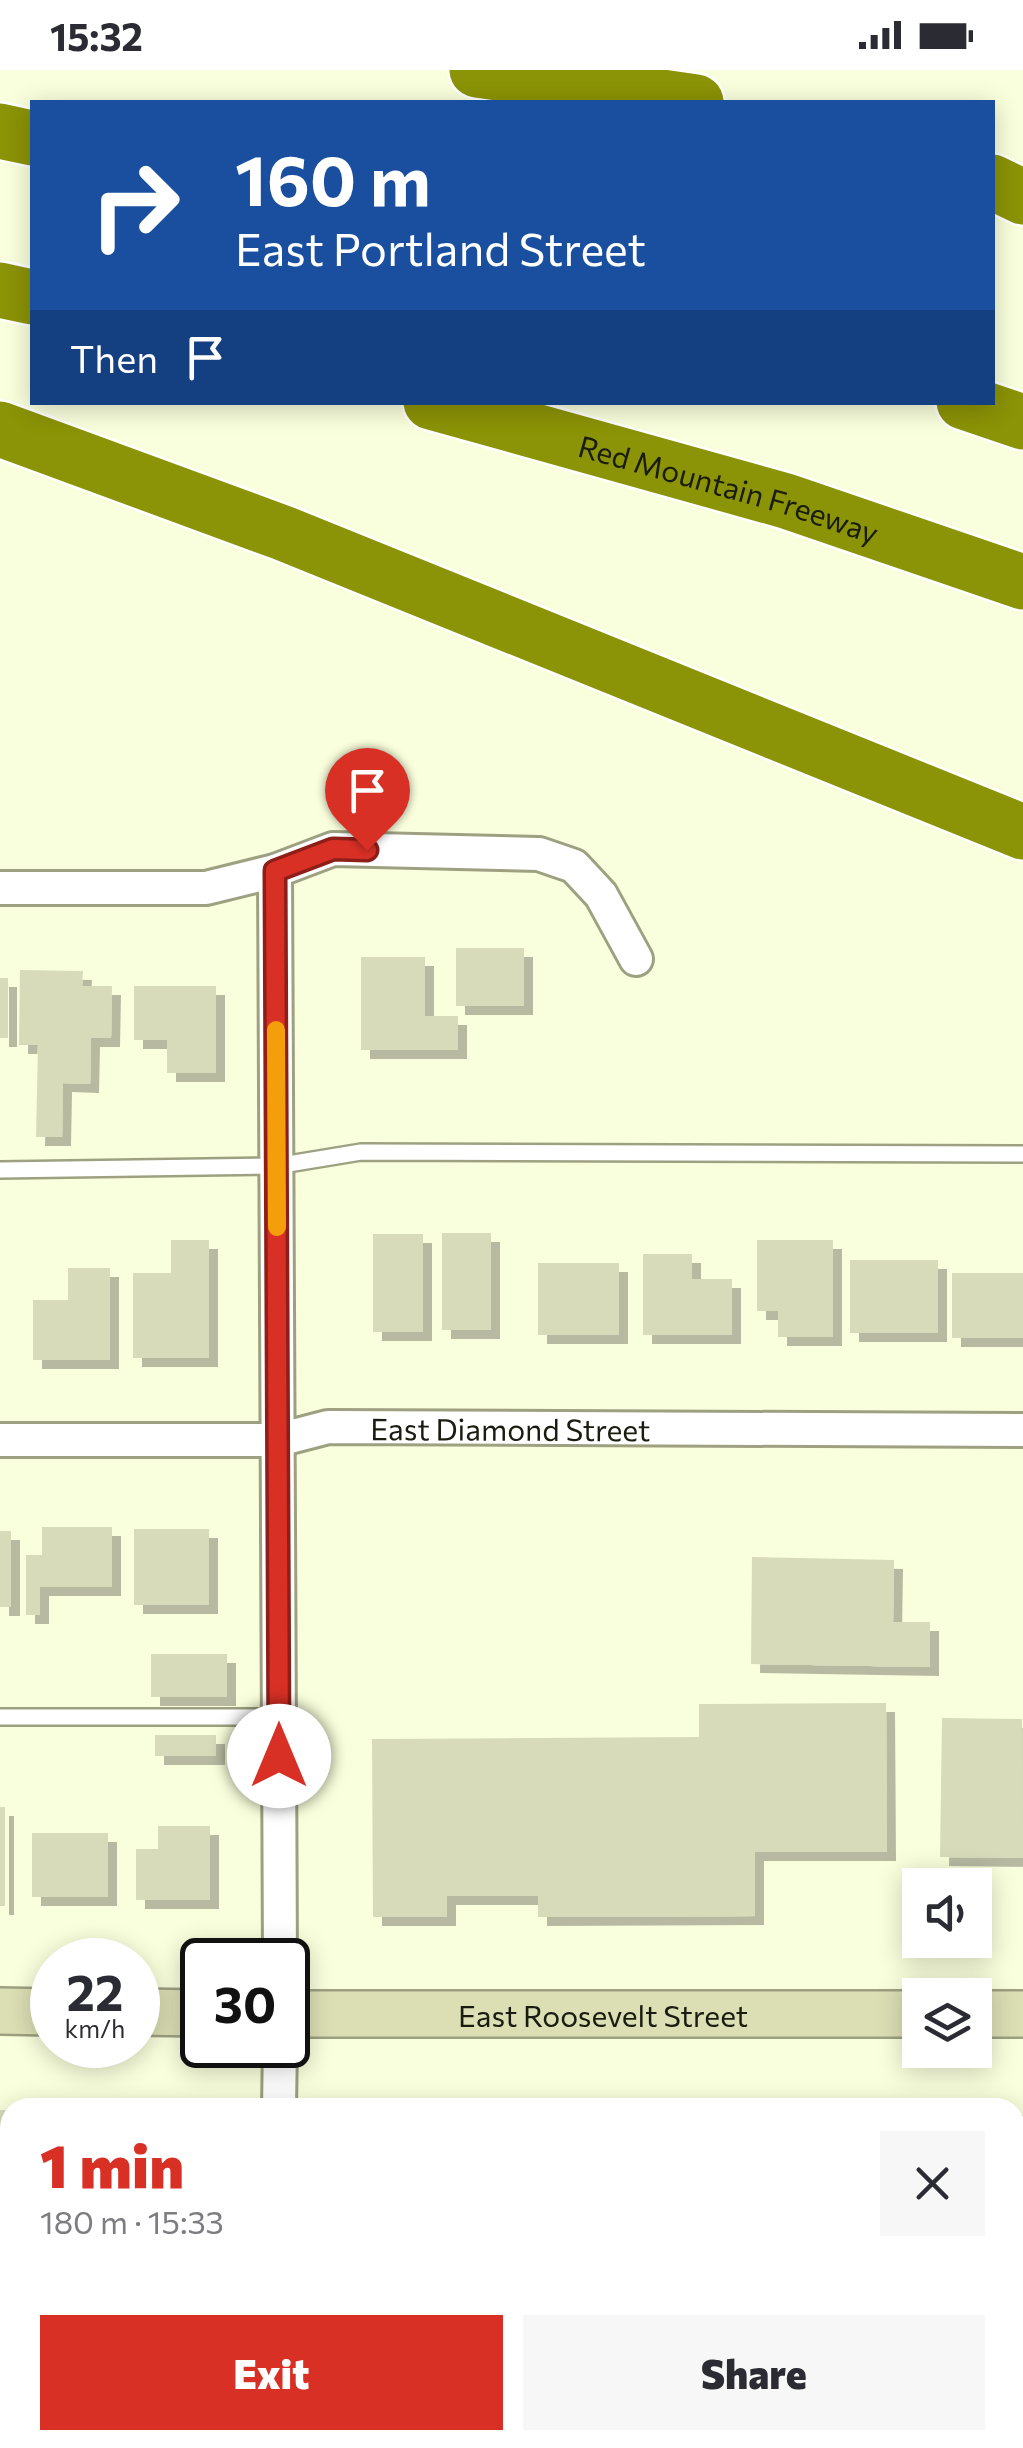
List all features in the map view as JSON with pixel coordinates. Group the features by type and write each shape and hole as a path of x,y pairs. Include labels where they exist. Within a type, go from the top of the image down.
{"highway":[{"path":"476,70 682,100"},
{"path":"0,131 30,138"},
{"path":"995,147 1023,152"},
{"path":"995,184 1023,198"},
{"path":"0,290 30,297"},
{"name":"Red Mountain Freeway","path":"443,405 786,501 1023,582"},
{"path":"973,405 1023,422"},
{"path":"0,429 283,533 1023,832"},
{"path":"954,803 1023,816"}],"street":[{"path":"0,888 206,888 275,871 333,849 539,854 574,866 601,895 636,959"},
{"path":"275,871 280,1938"},
{"name":"East Diamond Street","path":"0,1440 278,1440 328,1427 1023,1430"},
{"path":"0,2012 30,2012"},
{"name":"East Roosevelt Street","path":"310,2014 902,2014"},
{"path":"992,2014 1023,2014"},
{"path":"279,2098 280,2068"}],"lane":[{"path":"0,1170 276,1166 361,1152 1023,1154"},
{"path":"0,1717 279,1717"}],"building":[{"path":"456,948 524,948 524,1006 456,1006"},
{"path":"361,957 425,957 425,1016 458,1016 458,1050 361,1050"},
{"path":"20,970 83,971 82,986 112,986 111,1038 91,1038 90,1084 63,1083 62,1137 36,1137 38,1045 19,1045"},
{"path":"0,978 8,978 8,1038 0,1038"},
{"path":"134,986 216,986 216,1073 167,1073 167,1040 134,1040"},
{"path":"442,1233 491,1233 491,1330 442,1330"},
{"path":"373,1234 423,1234 423,1332 373,1332"},
{"path":"171,1240 209,1240 209,1358 133,1358 133,1273 171,1273"},
{"path":"757,1240 833,1240 833,1337 778,1337 778,1311 757,1311"},
{"path":"643,1254 692,1254 692,1279 732,1279 732,1335 643,1335"},
{"path":"850,1260 938,1260 938,1333 850,1333"},
{"path":"538,1263 619,1263 619,1335 538,1335"},
{"path":"68,1268 110,1268 110,1360 33,1360 33,1300 68,1300"},
{"path":"952,1273 1023,1273 1023,1338 952,1338"},
{"path":"42,1527 112,1527 112,1587 40,1587 40,1615 26,1615 26,1555 42,1555"},
{"path":"134,1529 209,1529 209,1605 134,1605"},
{"path":"0,1531 11,1531 11,1607 0,1607"},
{"path":"752,1557 894,1560 893,1622 930,1622 930,1667 751,1664"},
{"path":"151,1654 227,1654 227,1697 151,1697"},
{"path":"886,1703 887,1852 755,1852 755,1916 538,1917 538,1896 447,1896 447,1917 373,1917 372,1739 699,1737 699,1704"},
{"path":"942,1718 1022,1719 1023,1858 940,1857"},
{"path":"155,1735 216,1735 216,1756 155,1756"},
{"path":"0,1807 5,1807 5,1906 0,1906"},
{"path":"158,1826 210,1826 210,1900 136,1900 136,1849 158,1849"},
{"path":"32,1833 108,1833 108,1897 32,1897"}],"slow traffic":[{"path":"276,1030 277,1227"}],"route":[{"path":"279,1756 275,871 333,849 367,850"}]}
